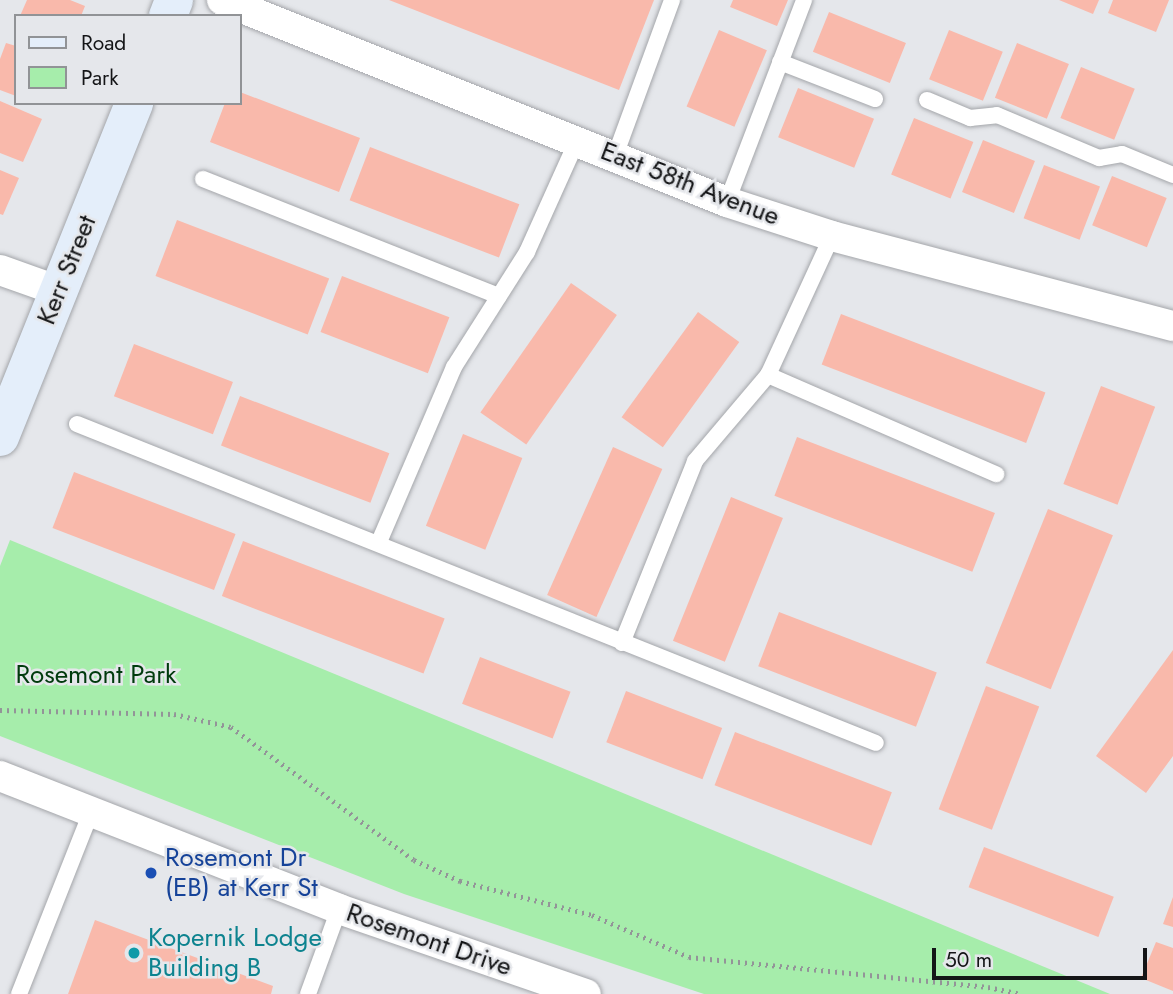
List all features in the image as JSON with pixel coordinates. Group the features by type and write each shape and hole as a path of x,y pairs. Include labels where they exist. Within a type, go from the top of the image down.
{"street":[{"name":"East 58th Avenue","path":"222,0 727,202 831,236 1173,326"},
{"name":"Kerr Street","path":"0,437 133,105"},
{"path":"0,270 59,292"},
{"name":"Rosemont Drive","path":"0,776 339,908 586,994"}],"lane":[{"path":"615,156 672,0"},
{"path":"727,202 804,0"},
{"path":"780,62 875,99"},
{"path":"927,100 970,118 997,116 1099,158 1122,154 1173,175"},
{"path":"379,542 454,367 527,252 577,141"},
{"path":"202,179 499,296"},
{"path":"622,643 695,461 768,374 831,236"},
{"path":"768,374 996,474"},
{"path":"77,424 379,542 622,643 876,743"},
{"path":"19,994 91,812"},
{"path":"308,994 339,908"}],"path":[{"path":"0,710 174,714 231,727 414,860 460,881 592,915 689,957 988,987 1021,994"}],"green space":[{"name":"Rosemont Park","path":"10,540 1110,994 704,994 404,894 0,736 0,566"}],"building":[{"path":"27,0 70,0 85,6 82,14 21,14"},
{"path":"389,0 654,0 619,90"},
{"path":"733,0 788,0 777,26 730,7"},
{"path":"1059,0 1099,0 1093,14"},
{"path":"1113,0 1169,0 1156,32 1108,13"},
{"path":"829,12 906,43 890,83 813,52"},
{"path":"719,30 767,50 734,127 687,106"},
{"path":"949,30 1003,52 983,101 929,79"},
{"path":"6,43 14,45 14,95 0,90 0,59"},
{"path":"1017,43 1069,64 1047,119 995,98"},
{"path":"1081,67 1135,89 1114,140 1060,118"},
{"path":"798,88 874,119 854,168 778,137"},
{"path":"242,93 360,138 339,192 210,142 224,105 242,105"},
{"path":"0,101 42,119 23,162 0,153"},
{"path":"914,118 973,142 950,199 891,175"},
{"path":"983,140 1035,161 1014,213 962,192"},
{"path":"370,147 519,204 499,258 350,200"},
{"path":"1044,165 1100,187 1080,240 1024,218"},
{"path":"0,170 19,178 3,215 0,214"},
{"path":"1112,176 1167,198 1147,247 1092,225"},
{"path":"177,220 329,278 308,334 155,276"},
{"path":"342,276 449,317 428,373 320,332"},
{"path":"571,283 617,315 526,445 480,412"},
{"path":"698,312 739,342 663,447 622,417"},
{"path":"841,314 1045,392 1026,443 822,364"},
{"path":"134,344 233,382 213,434 114,396"},
{"path":"1101,386 1155,407 1118,505 1063,484"},
{"path":"240,396 389,453 370,503 221,445"},
{"path":"463,434 522,458 485,550 426,526"},
{"path":"797,437 995,513 972,572 774,496"},
{"path":"613,447 662,469 596,617 547,595"},
{"path":"74,472 236,534 214,590 52,528"},
{"path":"731,497 783,518 725,662 673,641"},
{"path":"1048,509 1113,535 1051,689 986,663"},
{"path":"243,541 445,618 424,673 222,596"},
{"path":"779,612 937,673 916,727 758,666"},
{"path":"1173,650 1173,756 1146,793 1096,756"},
{"path":"480,657 571,692 553,738 462,704"},
{"path":"986,686 1039,706 992,830 939,809"},
{"path":"626,691 722,728 702,779 606,742"},
{"path":"735,732 892,792 871,845 715,785"},
{"path":"984,847 1114,897 1098,937 969,887"},
{"path":"1173,897 1173,927 1163,924"},
{"name":"Kopernik Lodge Building B","path":"95,920 273,986 271,994 68,994"},
{"path":"1156,942 1173,948 1173,991 1141,978"}],"place":[{"name":"Rosemont Dr (EB) at Kerr St","path":"151,873"},
{"name":"Kopernik Lodge Building B","path":"134,953"}]}
